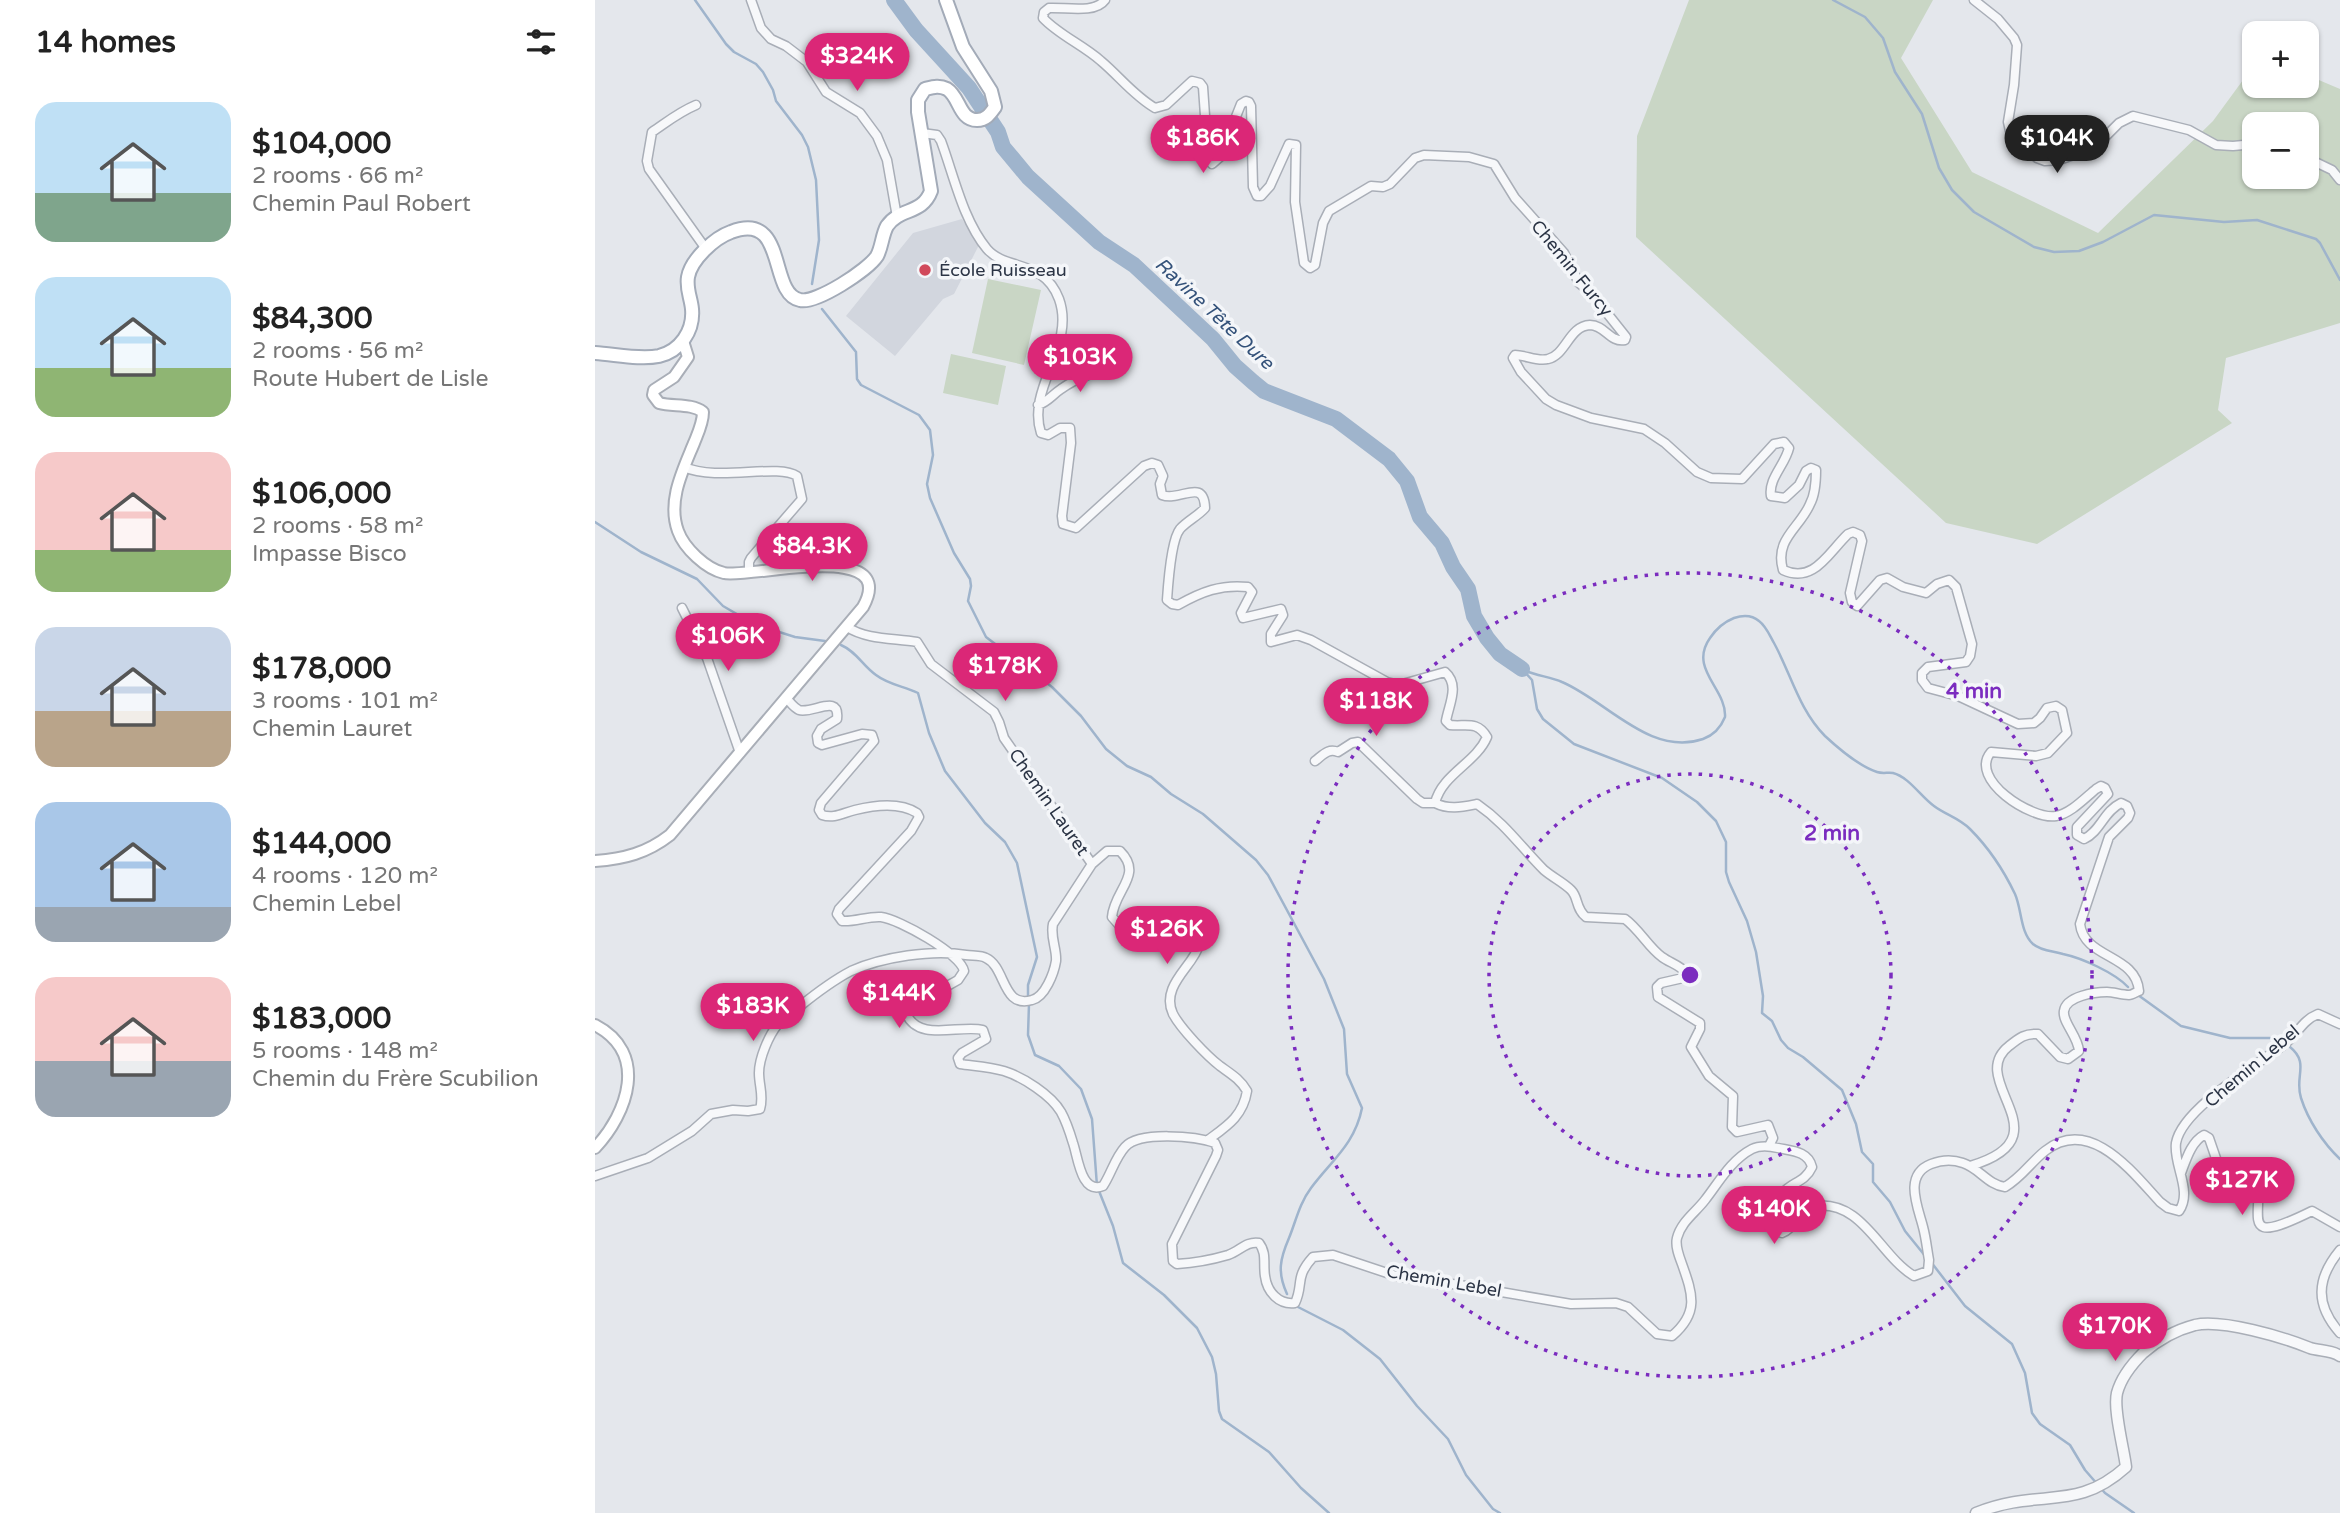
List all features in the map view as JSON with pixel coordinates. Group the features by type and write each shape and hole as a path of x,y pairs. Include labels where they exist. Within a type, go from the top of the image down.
{"main road":[{"path":"595,353 656,357 674,351 684,341 691,324 688,274 706,249 727,233 743,228 755,229 767,239 774,251 786,288 793,297 800,300 809,300 848,280 875,259 887,227 897,217 927,201 931,191 918,100 925,89 936,86 948,89 968,118 975,120 983,120 995,107 994,99 963,47 946,0"},
{"path":"595,861 633,856 662,842 670,835 868,598 870,586 866,577 853,569 781,568 727,574 712,569 681,538 674,519 676,492 701,427 703,412 688,406 659,403 653,395 654,390 681,370 688,357 684,341"},
{"path":"595,1025 611,1036 620,1048 627,1059 629,1072 629,1085 621,1110 614,1125 595,1148"}],"street":[{"path":"751,0 761,29 771,39 786,46 807,62 826,93 860,113 877,136 887,160 897,217"},
{"name":"Chemin Furcy","path":"1105,0 1093,8 1049,8 1044,12 1043,18 1100,60 1139,97 1155,108 1166,105 1192,81 1200,83 1203,87 1209,162 1216,163 1220,157 1241,104 1246,101 1251,106 1253,187 1257,196 1261,196 1270,187 1289,144 1296,145 1296,202 1307,267 1315,265 1323,223 1329,211 1371,186 1380,188 1390,184 1415,158 1424,155 1469,157 1494,164 1515,198 1564,253 1579,283 1591,293 1626,337 1625,340 1615,340 1591,325 1573,334 1555,357 1546,360 1515,355 1513,358 1516,365 1546,399 1591,418 1644,429 1665,443 1697,472 1711,478 1742,479 1774,444 1784,442 1789,448 1786,460 1770,488 1771,496 1785,498 1811,468 1816,470 1816,478 1810,507 1788,535 1780,558 1783,570 1792,574 1803,574 1817,569 1848,534 1853,532 1860,535 1862,541 1850,593 1857,606 1863,603 1879,580 1887,578 1903,587 1926,593 1937,584 1949,580 1956,587 1972,644 1971,656 1966,662 1928,667 1922,674 1922,680 1928,688 1958,696 2018,724 2034,723 2046,708 2056,706 2062,710 2067,733 2048,753 2036,756 1991,752 1985,759 1988,780 2024,808 2042,817 2063,814 2096,789 2101,786 2105,788 2108,794 2103,801 2077,827 2077,835 2084,839 2090,837 2112,807 2121,803 2127,806 2130,813 2109,837 2080,924 2081,933 2090,945 2125,964 2138,984 2139,991 2128,995 2108,992 2089,994 2068,1003 2064,1010 2065,1020 2078,1041 2080,1051 2068,1059 2060,1057 2038,1034 2022,1035 2001,1052 1997,1060 1997,1078 2013,1114 2012,1139 2008,1147 1987,1161 1969,1166"},
{"path":"1973,0 1997,19 2017,45 2008,122 2010,131 2037,158 2045,161 2059,160 2088,150 2096,146 2119,123 2133,116 2189,130 2216,145 2242,145"},
{"path":"696,105 675,114 668,123 653,132 647,161 649,169 706,249"},
{"path":"922,133 937,135 941,141 967,215 987,249 997,257 1041,275 1058,297 1063,314 1060,339 1038,405 1037,421 1041,433 1048,435 1060,428 1070,428 1063,524 1076,528 1144,466 1152,463 1158,465 1163,476 1160,491 1162,495 1174,497 1196,492 1205,497 1205,508 1176,536 1168,573 1167,600 1172,604 1178,606 1218,587 1248,587 1252,592 1241,613 1243,618 1282,609 1283,615 1271,634 1271,642 1297,635 1311,639 1387,682 1399,685 1445,672 1450,675 1454,691 1445,721 1450,725 1476,726 1483,730 1487,737 1482,749 1444,784 1436,803"},
{"path":"2319,164 2332,170 2340,180"},
{"path":"1038,405 1046,403 1060,389 1089,373 1120,366"},
{"path":"684,467 702,474 790,473 797,476 802,499 751,558 749,573"},
{"path":"682,607 707,658 740,753"},
{"name":"Chemin Lauret","path":"846,627 894,641 917,642 931,664 994,712 1003,738 1092,864"},
{"path":"786,698 797,710 830,705 835,707 838,712 837,719 821,729 817,736 818,743 862,734 874,737 874,741 821,803 822,815 832,817 881,805 918,813 919,817 911,831 839,909 838,918 848,922 878,917 895,921 947,952 963,965 962,976 914,1003 906,1013 915,1025 930,1030 983,1030 986,1039 962,1053 958,1058 960,1064 1005,1071 1047,1097 1060,1110 1085,1181 1092,1187 1103,1186 1119,1155 1131,1142 1152,1137 1208,1140"},
{"path":"1315,761 1328,751 1338,752 1358,742 1423,803 1436,803 1453,808 1476,804 1504,824 1547,872 1576,895 1577,908 1587,917 1625,919 1652,945 1655,952 1686,973 1683,978 1661,983 1657,987 1658,997 1700,1023 1691,1047 1710,1076 1733,1097 1732,1127 1737,1132 1768,1125 1773,1138 1769,1146"},
{"name":"Chemin Lauret","path":"947,952 985,957 995,964 1007,991 1016,1000 1030,1001 1040,996 1056,960 1053,924 1092,864 1107,851 1120,851 1129,860 1131,872 1112,909 1112,917 1119,925 1139,926 1159,917 1175,917 1192,926 1199,941 1197,955 1177,976 1171,1000 1173,1014 1219,1065 1242,1082 1247,1091 1246,1101 1234,1121 1208,1140"},
{"path":"595,1177 648,1158 692,1131 711,1114 760,1109 763,1099 759,1071 771,1035 778,1023 829,984 853,971 884,961 947,952"},
{"name":"Chemin Lebel","path":"1208,1140 1215,1143 1218,1150 1172,1244 1172,1257 1177,1264 1195,1263 1232,1254 1252,1242 1259,1243 1264,1253 1266,1282 1279,1302 1286,1304 1295,1303 1301,1274 1313,1257 1333,1255 1396,1276 1570,1304 1616,1303 1628,1307 1657,1334 1672,1336 1689,1320 1691,1305 1689,1283 1676,1241 1683,1225 1727,1170 1755,1147 1769,1146 1803,1154 1810,1159 1812,1167 1809,1174 1782,1191 1777,1204 1777,1231 1787,1231 1803,1212 1814,1206 1845,1209 1860,1221 1902,1269 1914,1276 1929,1271 1924,1229 1914,1187 1917,1174 1925,1166 1937,1161 1951,1160 1969,1166 1991,1183 2005,1187 2021,1177 2045,1151 2061,1141 2096,1143 2110,1151 2160,1202 2179,1211 2185,1195 2176,1145 2181,1128 2217,1092 2292,1038 2310,1017 2318,1014 2340,1024"},
{"path":"2180,1176 2191,1150 2204,1135 2209,1138 2227,1194 2233,1193 2243,1166 2250,1163 2256,1167 2256,1212 2259,1223 2266,1228 2283,1226 2312,1212 2340,1227"},
{"path":"2340,1250 2320,1285 2323,1306 2340,1333"},
{"path":"2097,1500 2117,1482 2126,1467 2116,1410 2117,1395 2125,1375 2140,1357 2161,1340 2197,1325 2237,1327 2281,1336 2340,1356"},
{"path":"1976,1513 2000,1508 2035,1506 2052,1509"}],"shaded area":[{"name":"École Ruisseau","path":"962,219 979,245 954,294 943,299 895,356 846,316 913,233"}],"green space":[{"path":"1689,0 1933,0 1901,58 1972,172 2098,233 2213,121 2242,81 2242,98 2319,98 2319,80 2340,89 2340,323 2226,358 2218,410 2232,423 2037,544 1946,523 1636,237 1637,136"},
{"path":"988,279 1041,290 1024,365 972,353"},
{"path":"951,354 1006,366 998,405 943,393"}],"waterway":[{"path":"695,0 726,44 734,52 756,64 763,72 776,101 808,147 816,180 819,240 812,284"},
{"name":"Ravine Tête Dure","path":"894,0 916,30 969,88 998,132 1003,147 1028,177 1099,242 1134,265 1213,339 1235,366 1264,391 1336,419 1389,459 1407,481 1420,517 1442,543 1453,567 1468,589 1474,616 1487,638 1500,654 1522,669"},
{"path":"1833,0 1865,17 1883,38 1895,72 1922,114 1939,168 1952,190 1974,212 2034,247 2054,252 2079,251 2103,242 2154,215 2224,222 2257,220 2316,239 2340,280"},
{"path":"822,309 856,352 857,379 861,385 919,415 930,430 933,455 927,484 930,498 954,553 970,579 968,601 986,637 1052,687 1081,716 1106,749 1127,766 1151,777 1171,794 1203,814 1256,860 1268,875 1324,979 1344,1029 1347,1074 1362,1108 1359,1121 1348,1142 1311,1188 1301,1206 1282,1259 1281,1272 1287,1294"},
{"path":"595,522 641,552 697,579 723,606 754,624 795,637 825,641"},
{"path":"1526,671 1558,680 1647,734 1684,742 1703,739 1717,730 1725,717 1724,707 1706,669 1704,649 1712,635 1727,622 1744,616 1756,619 1768,631 1808,715 1825,736 1863,766 1879,773 1899,775 1934,806 1966,825 1983,844 2001,868 2015,894 2023,927 2033,944 2107,971 2128,987"},
{"path":"841,645 881,678 918,693 929,733 945,771 985,823 1005,842 1017,863 1037,957 1028,985 1028,997"},
{"name":"Ravine Tête Dure","path":"1522,669 1532,680 1537,709 1543,719 1574,744 1662,778 1697,802 1716,821 1726,842 1726,872 1729,882 1747,921 1756,952 1763,996 1762,1013 1772,1021 1788,1048 1803,1057 1842,1090 1856,1124 1862,1152 1873,1164 1873,1182 1890,1202 1905,1231 1926,1257"},
{"path":"2138,995 2181,1026 2230,1038 2270,1038"},
{"path":"1029,1004 1028,1035 1035,1055 1059,1066 1081,1089 1092,1119 1097,1186 1113,1226 1123,1263 1164,1295 1197,1328 1212,1357 1222,1419 1269,1452 1301,1488 1329,1513"},
{"path":"2290,1047 2299,1059 2299,1090 2308,1115 2322,1138 2340,1159"},
{"name":"Ravine Tête Dure","path":"1931,1262 1965,1306 2012,1344 2025,1373 2032,1413 2040,1424 2070,1445 2085,1470 2105,1493 2134,1513"},
{"path":"1298,1307 1343,1330 1380,1359 1417,1406 1448,1439 1466,1475 1493,1509 1500,1513"}],"place":[{"name":"École Ruisseau","path":"925,270"}]}
